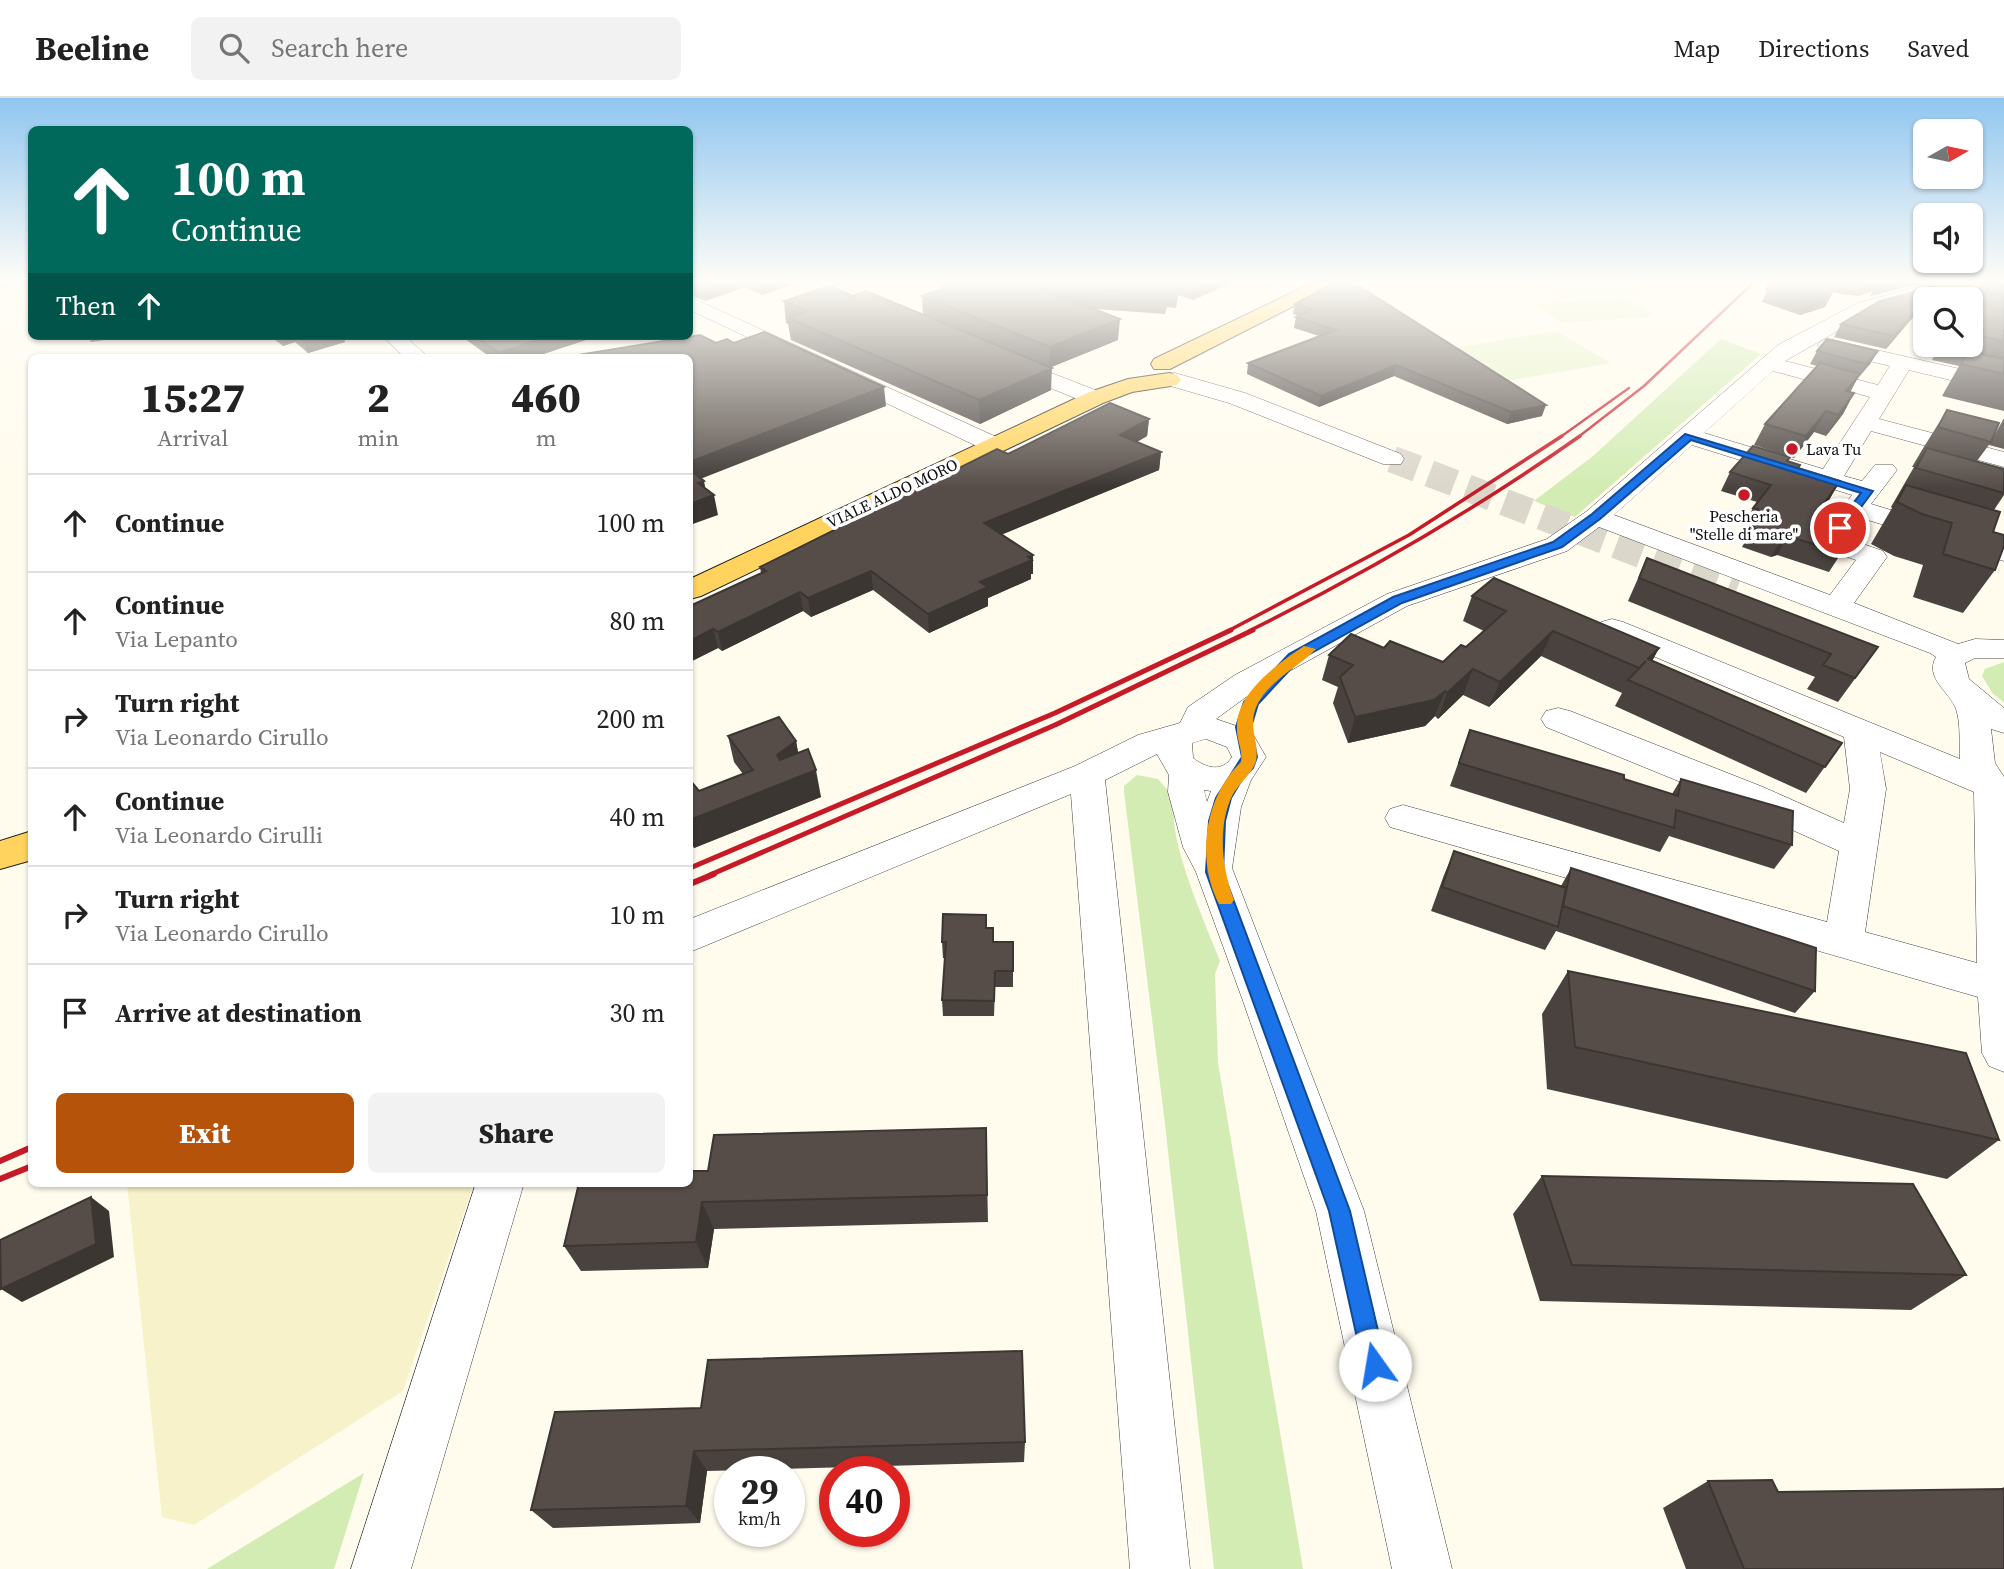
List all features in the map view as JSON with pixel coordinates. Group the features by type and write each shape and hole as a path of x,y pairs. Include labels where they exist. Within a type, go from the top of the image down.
{"main road":[{"path":"1173,372 1196,352"},
{"name":"VIALE ALDO MORO","path":"693,589 1095,398 1173,372"},
{"path":"0,855 28,846"}],"street":[{"path":"794,352 995,445"},
{"path":"1422,1569 1340,1211 1192,818 1186,792 1185,750 1200,714 1246,682 1397,600 1557,545 1596,517 1782,352"},
{"path":"1854,352 2004,386"},
{"path":"991,355 1095,398"},
{"path":"1769,363 1883,393"},
{"path":"1835,469 1903,363"},
{"path":"1173,372 1392,459"},
{"path":"1865,422 2004,460"},
{"path":"1689,436 1835,469 1884,470 1910,478"},
{"path":"1835,469 1861,500 2004,553"},
{"path":"1837,606 1872,557 1830,541 1884,470"},
{"path":"1596,517 1941,646 1957,664 1972,706 1978,764 1998,783 1998,986 2004,1045"},
{"path":"1736,591 1957,664 2004,649"},
{"path":"1580,615 1860,731 1998,783"},
{"path":"1957,664 2004,638"},
{"path":"1214,872 1217,821 1223,798 1242,762 1244,727 1251,702 1294,657"},
{"path":"1957,664 1970,702 2004,722"},
{"path":"1558,719 1750,796 1859,845"},
{"path":"693,935 1087,774 1158,762 1185,750 1219,729 1232,734 1242,762"},
{"path":"1843,942 1868,789 1860,731"},
{"path":"1185,750 1210,779 1242,762"},
{"path":"1087,774 1160,1569"},
{"path":"1404,818 1998,986"},
{"path":"381,1569 499,1187"}],"shaded area":[{"path":"127,1187 473,1187 403,1391 194,1525 162,1517"}],"green space":[{"path":"1447,352 1591,352 1611,363 1495,383"},
{"path":"1707,352 1761,354 1575,517 1534,501 1593,456"},
{"path":"2004,662 2004,702 1993,694 1982,676 1985,669"},
{"path":"1137,775 1158,779 1176,800 1174,814 1181,855 1220,961 1215,974 1218,1063 1303,1569 1214,1569 1165,1124 1124,792 1124,786"},
{"path":"364,1473 334,1569 207,1569"}],"building":[{"path":"599,352 807,352 884,387 693,461 693,354 584,354"},
{"path":"866,352 1012,352 1052,368 979,400"},
{"path":"1278,352 1462,352 1546,405 1511,412 1396,365 1321,396 1248,363"},
{"path":"1819,352 1877,352 1866,364"},
{"path":"1983,354 2004,359 2004,374 1961,364 1965,357 1983,357"},
{"path":"1820,363 1860,374 1846,391 1854,393 1838,415 1826,411 1806,436 1765,424"},
{"path":"1110,403 1149,419 1120,435 1161,452 984,523 1033,555 1028,557 1032,560 980,582 988,587 928,614 871,571 808,598 800,592 718,632 713,629 693,639 693,605 766,571 760,567 997,449 1008,454"},
{"path":"1947,410 1999,423 1991,442 1938,427"},
{"path":"1753,446 1790,457 1787,461 1800,465 1798,468 1840,481 1812,520 1851,538 1841,553 1752,528 1761,517 1754,514 1758,509 1753,508 1771,485 1730,472"},
{"path":"1927,448 2004,469 2004,493 1916,468"},
{"path":"693,472 704,481 698,483 714,495 693,503"},
{"path":"1906,485 2000,512 1993,532 2004,535 2004,546 1995,570 1943,554 1952,523 1922,514 1897,502"},
{"path":"1647,558 1878,647 1855,678 1823,665 1831,654 1639,578"},
{"path":"1494,578 1659,648 1648,659 1842,743 1825,767 1628,680 1646,661 1639,668 1553,631 1500,682 1473,669 1447,693 1445,691 1434,700 1355,717 1340,677 1353,665 1329,655 1351,634 1384,648 1390,641 1443,662 1461,645 1466,647 1506,611 1472,596"},
{"path":"779,717 796,741 777,755 780,760 808,749 816,770 693,819 693,784 699,791 753,770 728,736"},
{"path":"1470,730 1624,775 1624,779 1678,796 1681,779 1793,811 1792,845 1676,810 1674,828 1459,763"},
{"path":"1454,851 1566,888 1558,927 1442,887"},
{"path":"1571,868 1816,948 1815,991 1563,906"},
{"path":"943,914 986,915 986,928 993,928 993,942 1013,942 1013,971 995,971 994,1001 942,1000 946,942 942,942"},
{"path":"1568,971 1966,1053 1999,1140 1575,1047"},
{"path":"986,1128 987,1195 702,1202 696,1242 564,1246 578,1187 693,1187 693,1171 708,1171 714,1135"},
{"path":"1542,1176 1913,1184 1966,1275 1572,1265"},
{"path":"91,1197 96,1244 1,1289 0,1240"},
{"path":"1022,1351 1025,1442 694,1451 686,1506 531,1510 555,1412 701,1408 708,1360"},
{"path":"1772,1480 1778,1492 2004,1489 2004,1569 1744,1569 1708,1481"}],"tunnel":[{"path":"1392,459 1736,591"}],"railway":[{"path":"1577,438 1644,386 1680,352"},
{"path":"1560,437 1629,388"},
{"path":"1249,631 1418,540 1500,490 1580,436"},
{"path":"1228,631 1409,535 1560,437"},
{"path":"693,867 1055,713 1231,630"},
{"path":"710,875 1055,725 1253,630"},
{"path":"693,883 714,874"},
{"path":"0,1161 28,1149"},
{"path":"0,1179 28,1168"}],"slow traffic":[{"path":"1225,900 1214,872 1217,821 1223,798 1237,774 1248,764 1244,727 1251,702 1294,657 1309,649"}],"place":[{"name":"Lava Tu","path":"1792,449"},
{"name":"Pescheria \"Stelle di mare\"","path":"1744,495"}],"route":[{"path":"1375,1365 1340,1211 1214,872 1217,821 1223,798 1237,774 1248,764 1244,727 1251,702 1294,657 1397,600 1557,545 1596,517 1689,436 1867,491 1840,528"}]}
